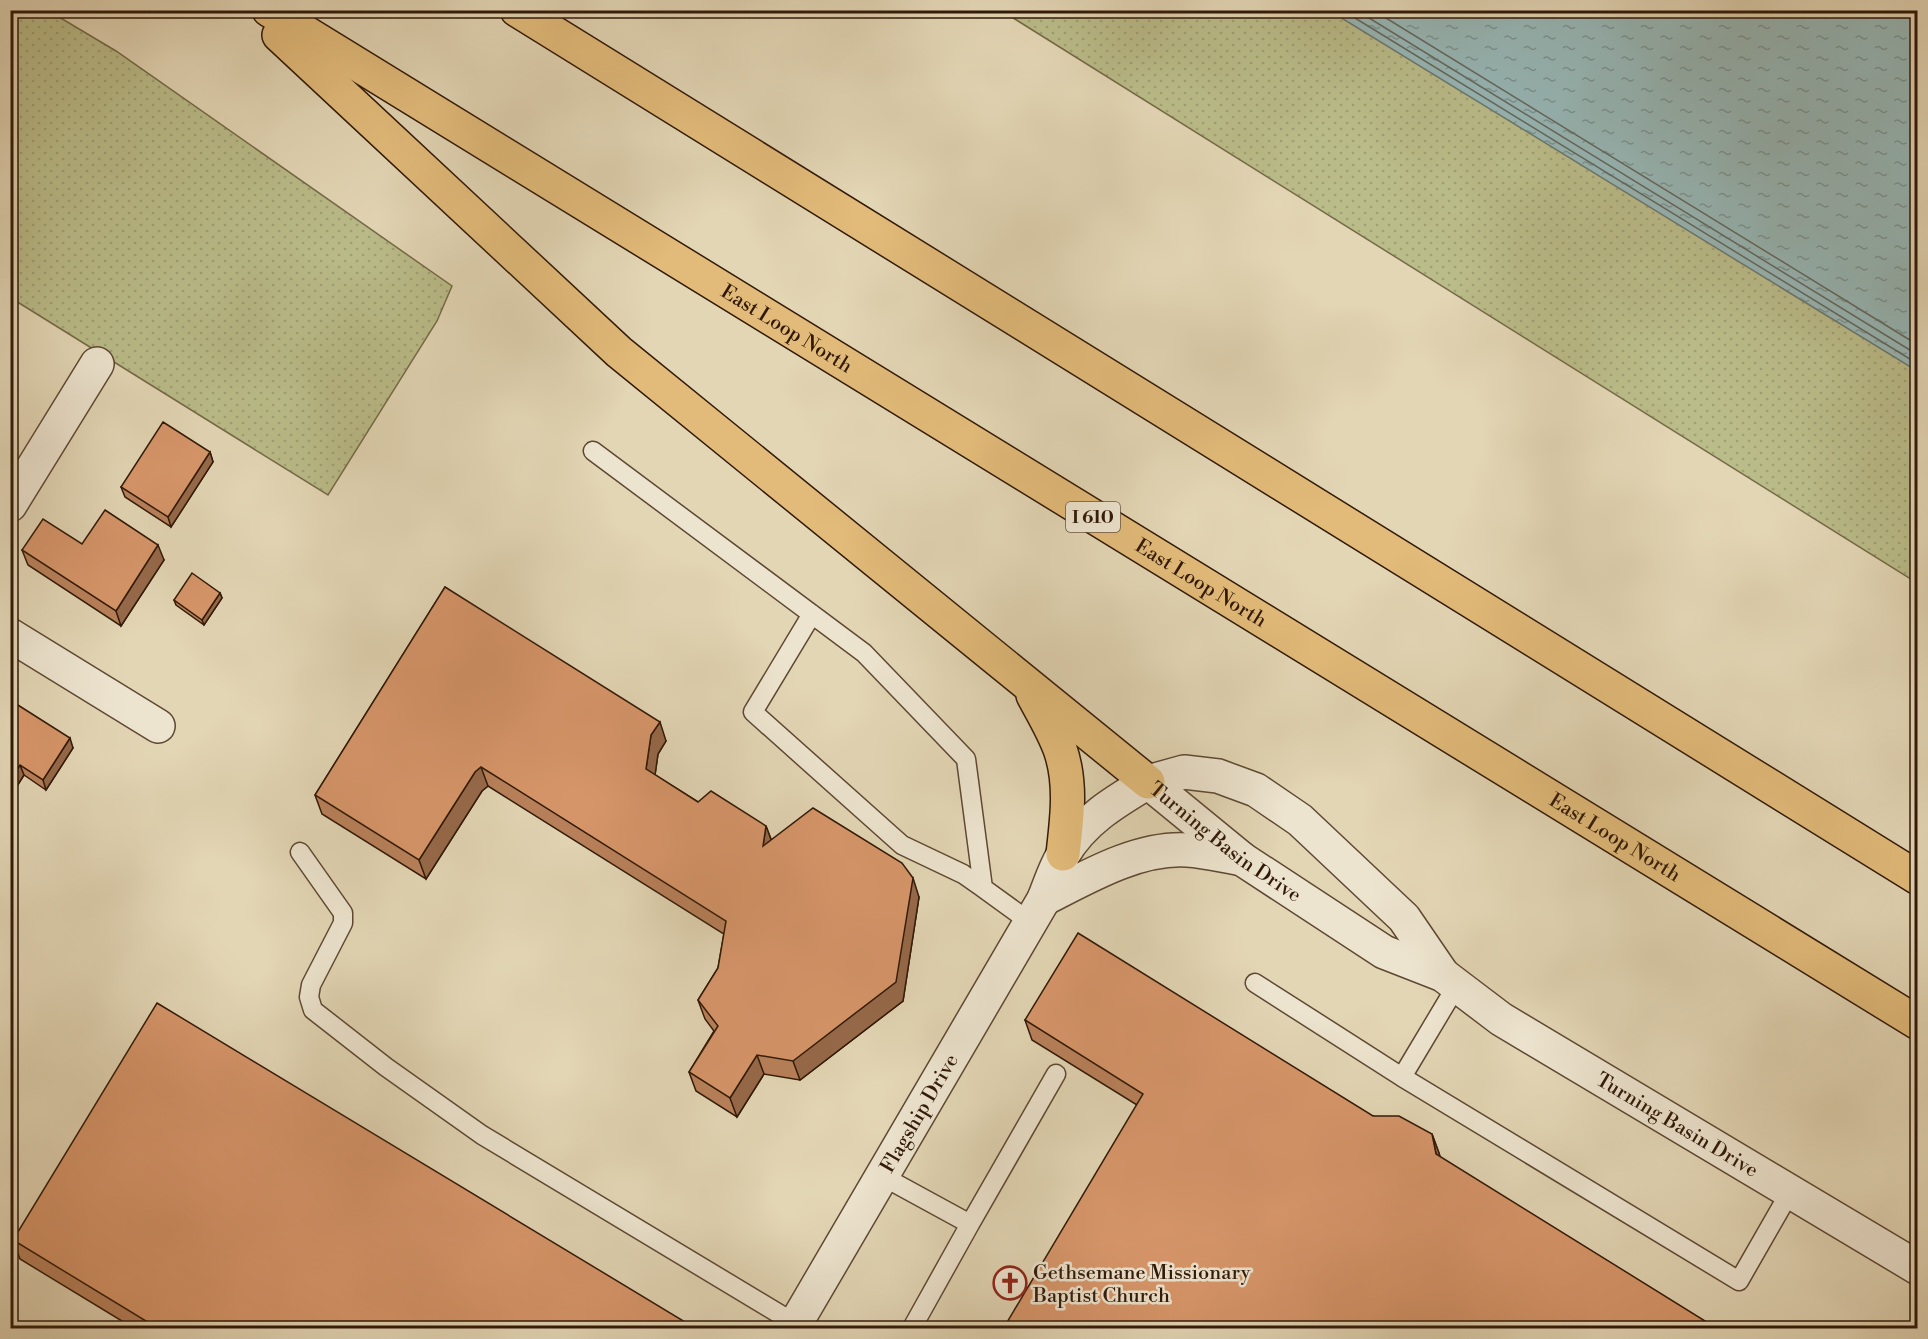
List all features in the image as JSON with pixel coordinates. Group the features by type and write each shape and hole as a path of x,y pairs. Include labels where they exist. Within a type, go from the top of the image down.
{"highway":[{"path":"250,10 294,47 619,352 1148,782"},
{"name":"East Loop North","path":"269,10 1917,1023"},
{"path":"517,10 1917,878"},
{"path":"1029,685 1060,749 1066,775 1069,800 1063,854"}],"street":[{"path":"10,505 97,364"},
{"path":"10,635 158,726"},
{"name":"Turning Basin Drive","path":"1148,782 1184,772 1218,776 1256,790 1300,820 1404,918 1450,980"},
{"name":"Flagship Drive","path":"794,1326 1037,910 1063,854 1085,826 1113,802 1148,782"},
{"name":"Turning Basin Drive","path":"1148,782 1242,859 1384,952 1450,980 1501,1018 1917,1268"},
{"path":"1037,910 1102,870 1141,855 1186,850 1242,859"}],"lane":[{"path":"592,451 864,653 966,759 983,888"},
{"path":"812,614 753,712 902,845 963,874 983,888 1037,910"},
{"path":"300,852 343,913 343,923 311,986 309,997 313,1010 386,1067 482,1134 794,1326"},
{"path":"1402,1077 1450,980"},
{"path":"1255,983 1402,1077 1739,1281 1790,1192"},
{"path":"912,1329 1056,1074"},
{"path":"882,1176 970,1224"}],"green space":[{"path":"10,11 49,11 116,51 452,286 437,321 328,495 11,298"},
{"path":"1002,11 1917,11 1917,583"}],"water":[{"path":"1330,11 1917,11 1917,371"}],"building":[{"path":"163,422 210,452 168,517 121,487"},
{"path":"105,510 158,545 116,611 22,550 43,519 82,544"},
{"path":"192,573 220,593 202,620 174,600"},
{"path":"445,587 660,722 651,735 646,769 698,802 711,791 766,826 763,846 813,808 902,863 913,878 896,982 793,1061 757,1055 730,1098 689,1072 718,1026 698,1000 718,968 726,921 481,767 475,772 419,860 315,795"},
{"path":"10,700 70,738 43,780 20,765 10,780"},
{"path":"1078,933 1373,1116 1399,1116 1432,1134 1436,1154 1718,1329 1003,1329 1143,1094 1025,1020"},
{"path":"157,1003 695,1328 159,1329 13,1240"}],"place":[{"name":"Gethsemane Missionary Baptist Church","path":"1010,1283"}]}
